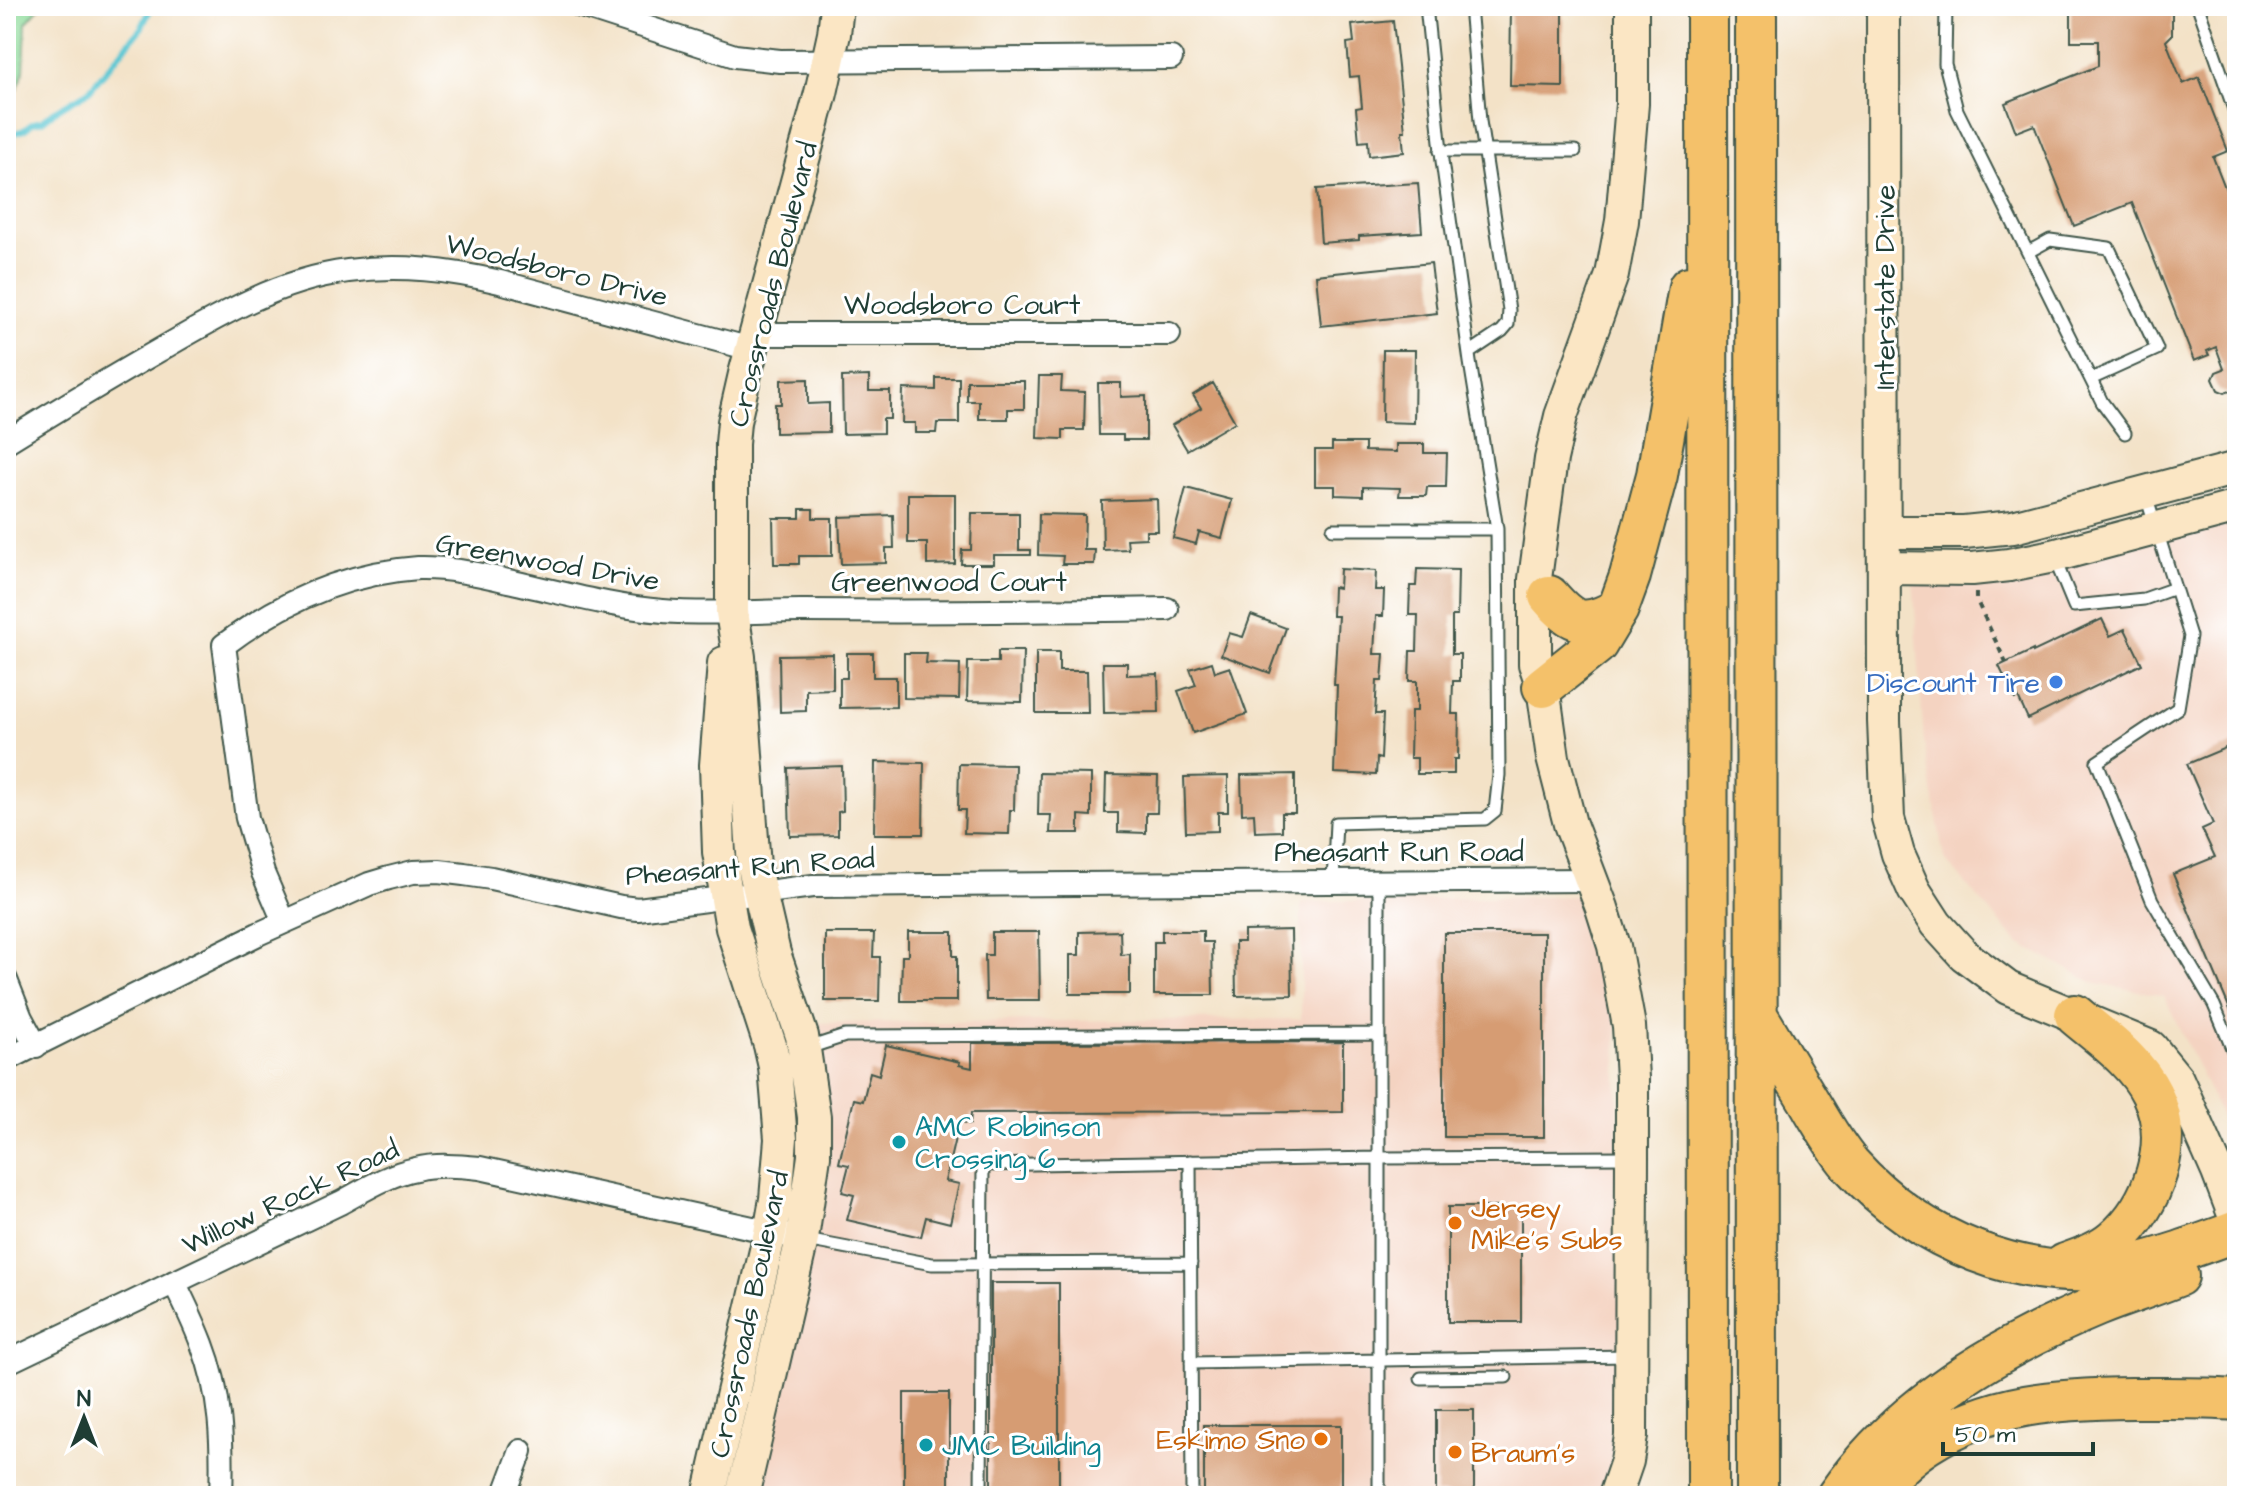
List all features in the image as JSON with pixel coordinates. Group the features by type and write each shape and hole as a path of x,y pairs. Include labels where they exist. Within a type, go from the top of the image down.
{"highway":[{"path":"1707,6 1708,1496"},
{"path":"1756,6 1757,1496"},
{"path":"1543,687 1597,644 1618,609 1644,531 1657,475 1708,181"},
{"path":"1549,596 1563,613 1582,621 1618,609"},
{"path":"1755,1012 1848,1162 1878,1192 1918,1223 1948,1240 1997,1259 2049,1269 2088,1270 2125,1267 2168,1256 2237,1231"},
{"path":"2049,1269 2086,1257 2112,1242 2134,1221 2147,1199 2161,1149 2160,1125 2153,1095 2132,1064 2075,1015"},
{"path":"1837,1496 1851,1475 1908,1417 1992,1357 2096,1307 2237,1251"},
{"path":"1868,1496 1925,1445 1956,1427 2000,1411 2044,1401 2085,1399 2237,1400"}],"street":[{"path":"581,6 735,56 780,61 1171,58"},
{"name":"Crossroads Boulevard","path":"742,1496 748,1400 779,1176 781,1139 775,1067 732,928 719,852 716,765 732,612 732,444 734,422 753,341 828,60 837,6"},
{"path":"1615,1496 1627,1461 1631,1436 1629,1026 1614,946 1570,824 1549,737 1543,687 1535,664 1535,579 1551,459 1561,416 1612,275 1622,221 1632,104 1632,6"},
{"name":"Interstate Drive","path":"1883,6 1885,770 1888,818 1898,854 1914,890 1936,924 1964,955 2008,988 2151,1047 2177,1079 2237,1222"},
{"name":"Woodsboro Drive","path":"6,442 226,312 264,293 310,278 348,271 404,268 458,272 753,341"},
{"name":"Woodsboro Court","path":"753,341 1169,334"},
{"path":"1885,532 1964,532 2013,527 2237,468"},
{"path":"1543,687 1550,663 1545,499"},
{"path":"1885,568 1972,569 2009,565 2237,507"},
{"name":"Greenwood Drive","path":"284,922 263,873 247,818 225,660 224,645 254,623 290,602 324,588 374,574 422,568 490,577 610,605 690,614 732,612"},
{"name":"Greenwood Court","path":"732,612 1167,609"},
{"name":"Crossroads Boulevard","path":"709,1496 748,1400 802,1239 814,1156 814,1117 804,1050 774,953 754,867 739,657 732,612"},
{"name":"Pheasant Run Road","path":"6,1060 284,922 369,884 413,872 439,871 491,878 638,909 813,886 1592,880"},
{"path":"6,980 36,1046"},
{"name":"Willow Rock Road","path":"6,1363 382,1181 416,1169 480,1168 802,1239"},
{"path":"174,1282 203,1345 216,1394 223,1454 221,1496"},
{"path":"504,1496 521,1451"}],"lane":[{"path":"1333,882 1336,823 1485,819 1495,811 1499,775 1497,529 1440,151 1426,6"},
{"path":"1469,353 1502,331 1508,324 1509,310 1480,121 1470,6"},
{"path":"1946,6 1945,64 1957,110 2102,402 2125,433"},
{"path":"2198,6 2237,118"},
{"path":"1440,151 1575,151"},
{"path":"2028,252 2050,240 2109,248 2157,349 2091,379"},
{"path":"2145,492 2190,636 2178,708 2097,762 2152,900 2214,1005 2237,1060"},
{"path":"1333,529 1497,529"},
{"path":"2053,556 2074,606 2144,599 2175,588"},
{"path":"1379,881 1379,1496"},
{"path":"804,1050 845,1036 1379,1034"},
{"path":"981,1496 983,1165 1632,1157"},
{"path":"1190,1161 1192,1496"},
{"path":"802,1239 932,1264 1191,1263"},
{"path":"1191,1363 1632,1356"},
{"path":"1421,1378 1506,1377"}],"path":[{"path":"6,89 12,14 16,6"},
{"path":"1976,587 1976,599 2006,663"}],"shaded area":[{"path":"2237,516 2237,1150 2164,996 2092,982 2018,943 1944,859 1924,743 1913,577"},
{"path":"1581,896 1616,996 1622,1425 1602,1496 754,1496 825,1096 823,1064 813,1023 1301,1019 1301,902"}],"green space":[{"path":"6,6 41,6 26,23 24,70 6,121"}],"building":[{"path":"1511,6 1563,6 1563,87 1510,86"},
{"path":"2071,6 2172,6 2172,35 2166,41 2183,84 2199,77 2228,151 2213,157 2237,218 2235,389 2225,393 2218,390 2213,379 2216,372 2224,369 2216,347 2207,351 2209,355 2194,361 2132,203 2074,226 2034,125 2016,132 2005,103 2098,66 2098,41 2071,41"},
{"path":"1393,21 1405,131 1402,131 1404,152 1369,156 1368,141 1359,142 1356,108 1362,107 1359,76 1350,77 1347,43 1354,42 1352,25"},
{"path":"1418,183 1422,232 1359,236 1359,240 1321,243 1317,189"},
{"path":"1431,263 1437,313 1321,326 1316,275"},
{"path":"1383,350 1415,350 1414,423 1382,422"},
{"path":"869,376 869,391 890,391 890,419 883,419 883,433 843,434 842,377"},
{"path":"1039,376 1062,376 1061,391 1085,392 1084,430 1063,430 1063,439 1037,438"},
{"path":"936,378 959,378 959,423 937,423 936,433 915,433 915,423 902,423 903,389 936,390"},
{"path":"808,379 808,404 829,403 829,432 775,433 775,404 781,404 781,380"},
{"path":"967,381 1024,381 1024,409 1008,409 1008,419 979,419 979,401 967,401"},
{"path":"1098,383 1121,383 1121,397 1146,396 1146,440 1123,440 1123,435 1099,435"},
{"path":"1213,383 1235,422 1187,450 1172,425 1201,408 1193,395"},
{"path":"1332,443 1365,443 1365,451 1396,452 1396,444 1424,444 1424,453 1447,453 1446,487 1427,487 1426,496 1399,496 1400,488 1363,487 1363,496 1335,495 1335,486 1315,486 1315,450 1332,450"},
{"path":"1186,488 1232,500 1222,538 1199,532 1196,544 1173,538"},
{"path":"908,494 955,494 955,564 927,565 927,543 908,543"},
{"path":"1157,499 1158,531 1146,531 1146,538 1127,539 1128,549 1103,550 1102,501"},
{"path":"800,509 813,509 813,518 832,518 832,556 799,556 799,564 774,564 773,518 800,518"},
{"path":"972,513 1019,513 1019,550 1031,550 1031,555 994,555 994,564 961,564 962,550 971,550"},
{"path":"1039,514 1085,515 1084,550 1095,550 1094,564 1062,564 1063,556 1038,555"},
{"path":"893,515 894,548 886,548 886,563 841,564 839,517"},
{"path":"1340,569 1376,571 1375,590 1384,590 1383,616 1376,616 1374,654 1384,654 1382,681 1377,681 1375,714 1383,714 1381,759 1377,758 1376,775 1334,773 1338,616 1332,616 1333,587 1339,588"},
{"path":"1417,569 1458,570 1457,616 1452,616 1452,654 1460,654 1460,681 1453,681 1452,714 1459,714 1458,759 1454,759 1454,774 1417,774 1417,758 1410,758 1411,711 1417,711 1417,681 1409,681 1410,651 1417,651 1418,615 1409,615 1410,586 1416,586"},
{"path":"1251,615 1286,628 1270,673 1221,655 1229,633 1243,637"},
{"name":"Discount Tire","path":"2102,619 2110,636 2125,629 2142,664 2028,719 1999,666"},
{"path":"998,651 1023,651 1022,702 967,701 968,662 998,662"},
{"path":"1036,652 1059,652 1059,671 1087,671 1088,713 1036,713"},
{"path":"847,653 873,653 873,677 896,677 896,707 840,708 840,678 847,678"},
{"path":"904,653 927,653 926,663 960,664 959,699 904,698"},
{"path":"833,654 833,689 806,690 806,711 780,712 779,655"},
{"path":"1212,662 1215,672 1230,667 1247,714 1193,733 1178,691 1196,685 1190,669"},
{"path":"1103,663 1127,663 1127,675 1158,674 1159,712 1104,713"},
{"path":"2237,743 2237,1026 2173,874 2215,857 2202,829 2213,824 2187,764"},
{"path":"875,762 924,763 923,834 874,834"},
{"path":"959,764 1015,765 1014,810 1010,810 1009,834 964,833 965,810 958,810"},
{"path":"842,766 843,811 838,812 838,835 790,836 788,768"},
{"path":"1039,773 1091,774 1091,816 1079,815 1079,833 1050,833 1051,815 1038,815"},
{"path":"1295,774 1295,813 1282,813 1282,831 1255,832 1254,813 1242,814 1241,775"},
{"path":"1106,775 1158,776 1157,813 1146,813 1146,833 1118,832 1118,813 1105,813"},
{"path":"1228,776 1228,812 1218,812 1218,831 1186,832 1184,777"},
{"path":"1291,930 1292,995 1236,996 1235,942 1244,942 1244,931"},
{"path":"1120,931 1121,955 1130,954 1130,994 1070,994 1070,955 1079,955 1079,932"},
{"path":"1162,931 1203,931 1203,942 1212,942 1213,995 1154,995 1154,942 1162,942"},
{"path":"908,932 953,932 953,956 957,956 957,1001 901,1001 902,956 908,956"},
{"path":"992,932 1039,932 1040,1000 986,1000 985,955 992,955"},
{"path":"825,933 874,933 873,957 880,957 879,1001 825,1001"},
{"path":"1444,933 1544,933 1544,1137 1444,1137"},
{"path":"1343,1042 1343,1112 971,1113 970,1124 959,1121 945,1181 959,1184 950,1223 926,1217 921,1237 847,1220 854,1195 842,1192 849,1165 839,1163 854,1099 863,1101 870,1072 879,1075 886,1045 960,1062 959,1065 972,1068 972,1043"},
{"path":"1448,1207 1521,1207 1521,1322 1448,1322"},
{"path":"991,1283 1059,1283 1059,1496 991,1496"},
{"name":"JMC Building","path":"904,1393 949,1393 949,1496 904,1496"},
{"name":"Braum's","path":"1436,1410 1474,1410 1474,1494 1436,1494"},
{"path":"1204,1425 1341,1425 1341,1496 1204,1496"}],"waterway":[{"path":"6,136 42,121 89,91 142,27 152,6"}],"place":[{"name":"Discount Tire","path":"2056,682"},
{"name":"AMC Robinson Crossing 6","path":"899,1142"},
{"name":"Jersey Mike's Subs","path":"1455,1223"},
{"name":"Eskimo Sno","path":"1321,1439"},
{"name":"JMC Building","path":"926,1445"},
{"name":"Braum's","path":"1455,1452"}]}
